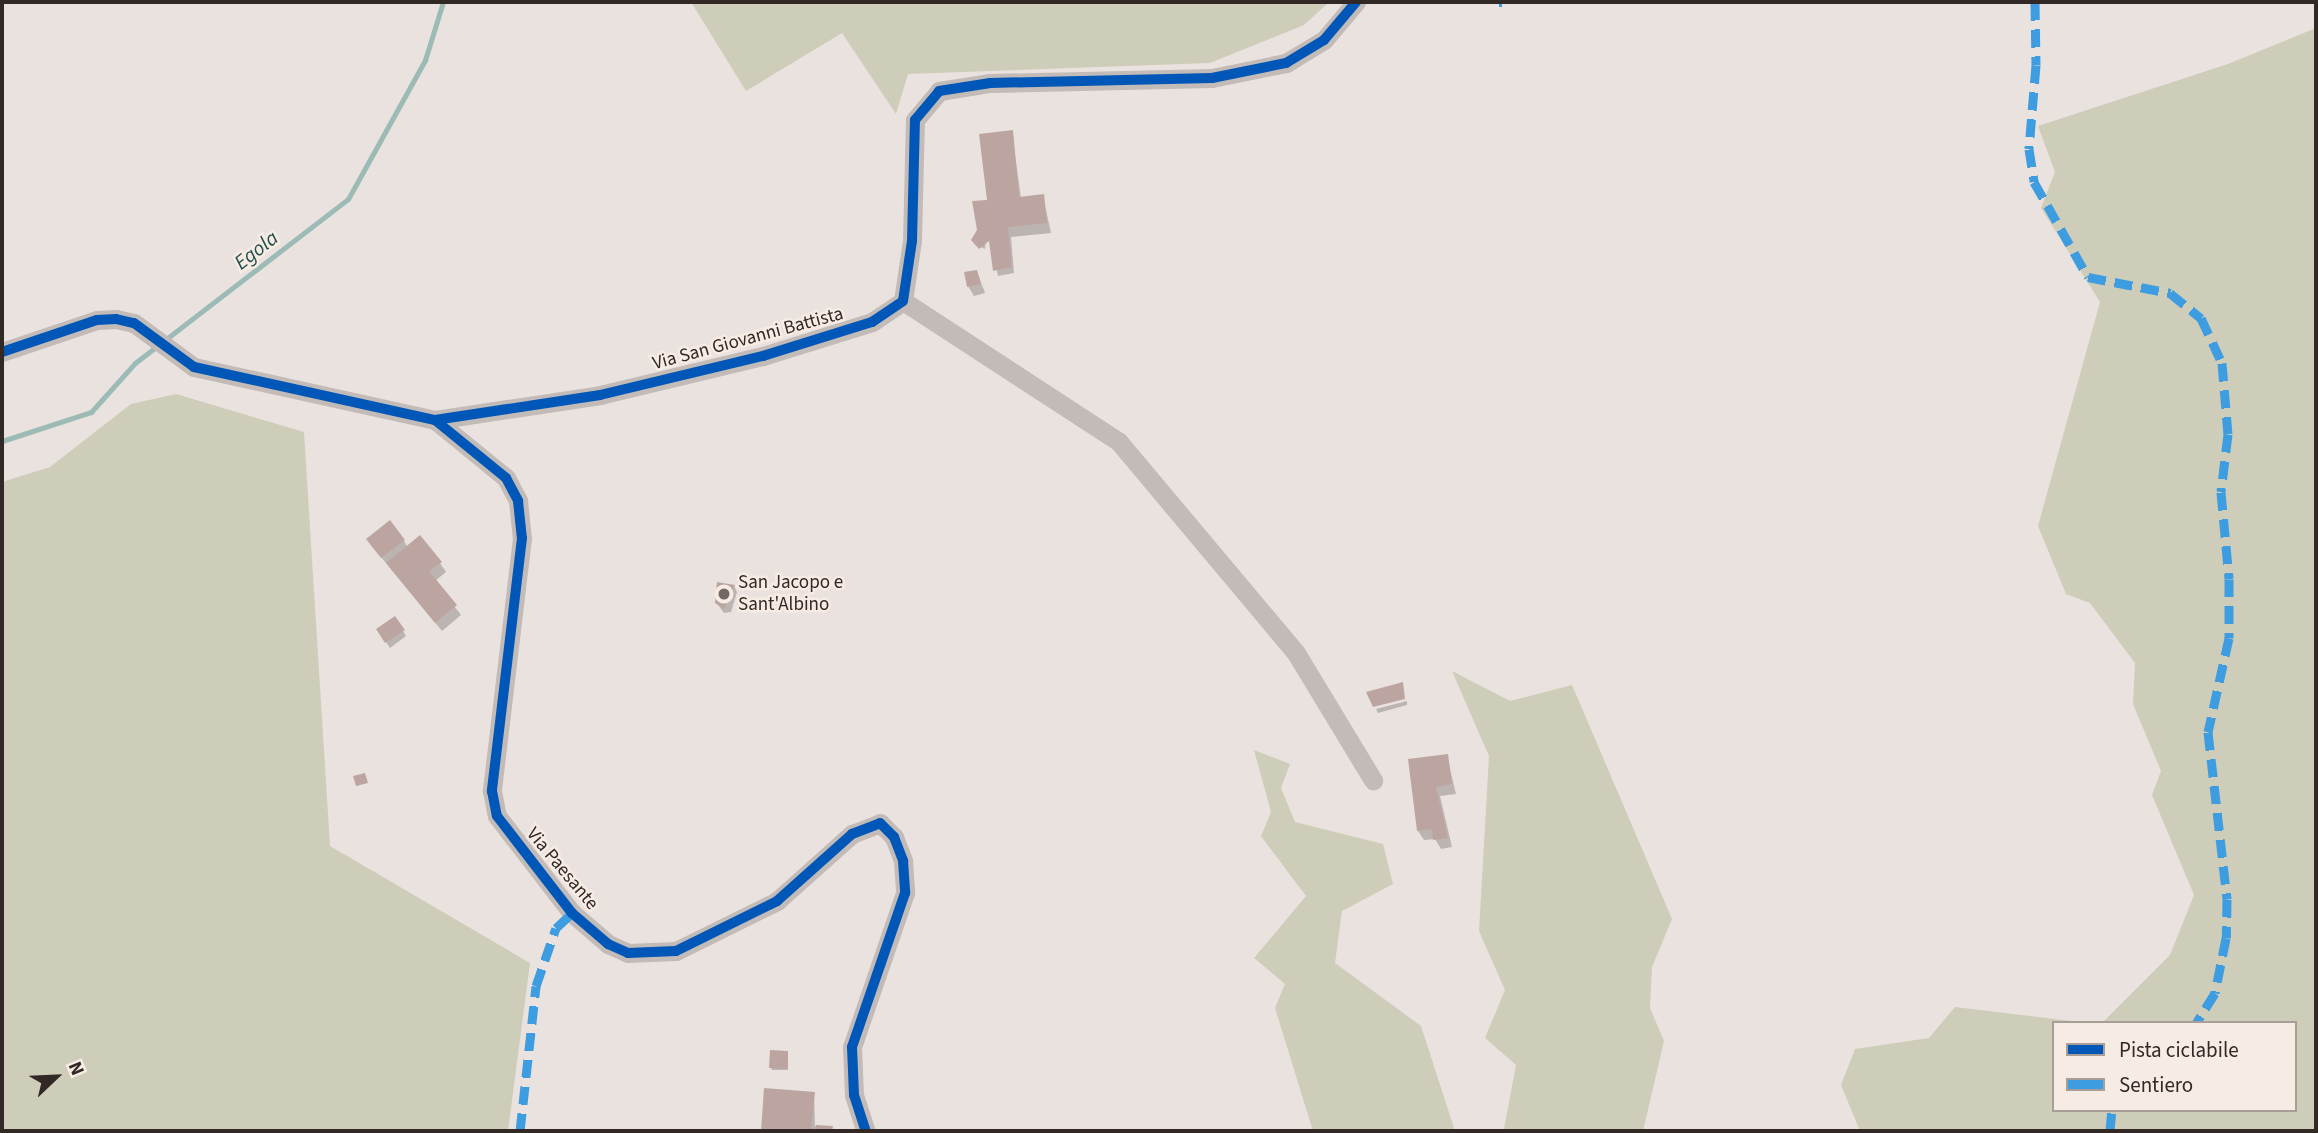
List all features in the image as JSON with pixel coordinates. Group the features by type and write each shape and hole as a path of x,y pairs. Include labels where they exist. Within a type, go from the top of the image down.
{"street":[{"path":"1356,2 1324,40 1286,63 1212,78 990,83 939,91 915,120 912,241 903,301 1119,442 1296,653 1373,780"},
{"name":"Via San Giovanni Battista","path":"2,352 97,320 116,319 142,328 194,366 240,380 435,420 600,395 763,356 872,322 903,301"},
{"name":"Via Paesante","path":"435,420 506,478 518,501 522,538 492,791 497,816 572,913 608,944 628,953 676,951 795,889 852,834 880,823 894,837 903,862 905,893 852,1047 854,1095 866,1131"}],"green space":[{"path":"691,2 1329,2 1304,25 1210,63 908,74 896,114 842,33 746,91"},
{"path":"2316,28 2316,1131 1860,1131 1841,1085 1855,1049 1929,1038 1955,1007 2071,1021 2052,1021 2052,1112 2297,1112 2297,1021 2104,1021 2170,955 2194,895 2152,795 2161,771 2133,704 2135,663 2090,603 2066,594 2038,526 2100,302 2041,208 2055,172 2038,126 2228,64"},
{"path":"176,394 304,432 330,846 530,963 508,1131 2,1131 2,482 50,467 131,404"},
{"path":"1452,671 1510,701 1572,685 1672,919 1652,967 1650,1008 1664,1041 1643,1131 1504,1129 1516,1065 1485,1038 1505,990 1479,931 1489,756"},
{"path":"1254,750 1290,764 1281,788 1295,822 1383,844 1393,884 1342,911 1335,963 1421,1026 1455,1131 1313,1131 1275,1008 1285,984 1254,958 1306,896 1261,836 1271,812"}],"building":[{"path":"1013,130 1019,197 1044,194 1047,223 1008,227 1012,267 993,271 989,241 979,249 971,240 977,230 972,201 987,200 979,134"},
{"path":"977,270 981,284 967,287 964,272"},
{"path":"390,520 405,540 381,558 366,539"},
{"path":"420,535 442,562 429,571 457,605 435,623 386,563"},
{"name":"San Jacopo e Sant'Albino","path":"717,582 735,585 724,609 715,603"},
{"path":"395,616 405,630 385,643 376,629"},
{"path":"1403,682 1405,699 1373,707 1366,692"},
{"path":"1448,754 1452,784 1436,787 1448,838 1433,840 1432,829 1417,831 1408,759"},
{"path":"365,773 368,783 356,786 353,776"},
{"path":"770,1050 788,1051 788,1069 769,1068"},
{"path":"764,1088 815,1092 811,1131 761,1131"},
{"path":"816,1125 833,1126 832,1131 815,1131"}],"waterway":[{"name":"Egola","path":"2,441 91,412 135,363 348,199 425,60 443,2"}],"marked path":[{"path":"2035,2 2036,65 2029,149 2034,182 2088,277 2170,293 2201,318 2222,363 2228,434 2221,492 2229,579 2229,638 2208,732 2227,899 2226,938 2215,993 2197,1021"},
{"path":"520,1131 536,986 556,928 572,913"},
{"path":"2110,1131 2112,1112"}],"cycle path":[{"path":"2,352 97,320 116,319 134,323 194,367 435,420 600,395 763,356 872,322 903,301 912,241 915,120 939,91 990,83 1212,78 1286,63 1324,40 1356,2"},
{"path":"435,420 506,478 518,501 522,538 492,791 497,816 572,913 608,944 628,953 676,951 777,901 852,834 880,823 894,837 903,861 905,893 852,1047 854,1095 866,1131"}],"place":[{"name":"San Jacopo e Sant'Albino","path":"724,594"}]}
